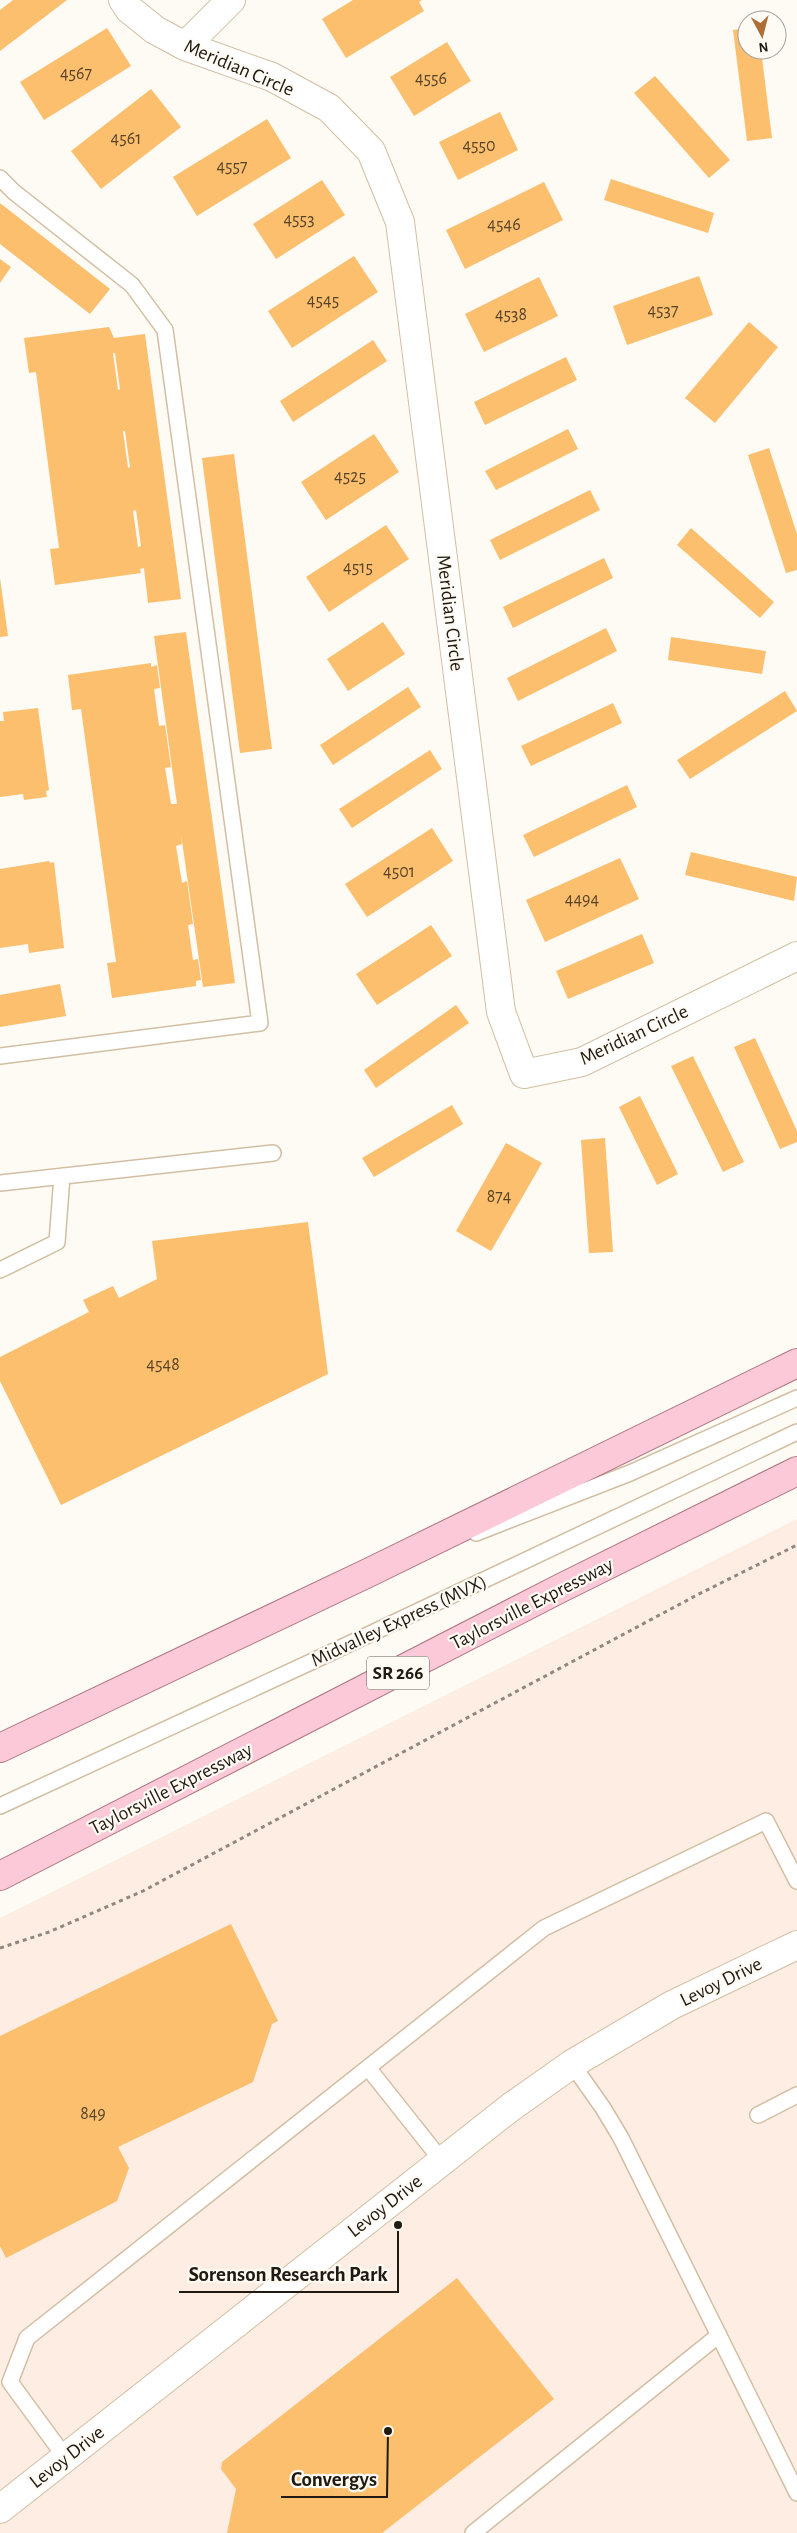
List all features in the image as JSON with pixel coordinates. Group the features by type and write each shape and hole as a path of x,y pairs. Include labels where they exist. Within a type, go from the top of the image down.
{"main road":[{"path":"0,1748 370,1572 797,1363"},
{"name":"Taylorsville Expressway","path":"0,1876 572,1583 797,1471"}],"street":[{"name":"Meridian Circle","path":"123,0 129,9 155,30 185,46 272,77 329,108 371,151 400,222 501,1012 524,1074 582,1062 797,956"},
{"path":"185,46 232,0"},
{"name":"Levoy Drive","path":"0,2509 511,2107 572,2064 672,2005 797,1945"}],"lane":[{"path":"0,178 14,192 132,285 165,330 260,1023 0,1056"},
{"path":"0,1183 273,1153"},
{"path":"0,1270 57,1242 62,1176"},
{"path":"370,1572 501,1524 620,1476 797,1398"},
{"name":"Midvalley Express (MVX)","path":"0,1806 368,1636 797,1432"},
{"path":"65,2458 5,2379 27,2338 370,2069 544,1928 766,1821 797,1881"},
{"path":"572,2064 621,2138 797,2493"},
{"path":"370,2069 442,2161"},
{"path":"758,2115 797,2095"},
{"path":"473,2533 719,2335"}],"path":[{"path":"0,1948 49,1932 143,1891 688,1600 797,1545"}],"shaded area":[{"path":"797,1519 797,2533 0,2533 0,1918"}],"building":[{"path":"13,0 67,0 0,51 0,10"},
{"path":"353,0 422,0 419,2 424,11 346,58 322,19"},
{"path":"107,28 131,66 44,120 20,82"},
{"path":"737,29 737,60 762,60 772,138 747,141 733,30"},
{"path":"447,42 471,81 414,116 390,77"},
{"path":"655,76 730,160 709,178 634,93"},
{"path":"151,89 181,127 101,189 71,151"},
{"path":"500,112 518,150 458,180 439,142"},
{"path":"267,119 291,158 197,216 173,177"},
{"path":"611,179 714,213 708,233 604,200"},
{"path":"322,180 345,215 276,259 253,224"},
{"path":"544,182 563,220 465,269 446,230"},
{"path":"0,203 110,289 90,314 0,244"},
{"path":"354,256 378,292 292,348 268,311"},
{"path":"0,259 11,267 0,283"},
{"path":"699,276 713,315 627,345 613,306"},
{"path":"539,277 558,316 484,352 465,314"},
{"path":"749,322 778,347 715,423 685,398"},
{"path":"109,327 114,338 145,334 181,599 148,603 144,568 140,569 141,573 55,585 50,549 59,548 36,372 29,373 24,338","holes":["113,353 115,353 120,389 118,390","123,431 125,431 130,467 128,468","136,510 141,546 138,547 133,511"]},
{"path":"373,340 387,361 293,422 280,401"},
{"path":"566,357 577,380 485,425 474,402"},
{"path":"568,429 578,449 496,490 485,471"},
{"path":"374,434 399,472 326,520 301,482"},
{"path":"769,448 797,534 797,570 786,573 748,455"},
{"path":"234,454 272,749 240,753 202,458"},
{"path":"590,490 600,510 500,560 490,540"},
{"path":"386,525 409,559 329,612 306,577"},
{"path":"691,528 774,602 760,618 677,545"},
{"path":"604,558 613,578 513,628 503,607"},
{"path":"0,578 8,636 0,637"},
{"path":"383,622 405,654 348,691 327,659"},
{"path":"606,628 617,651 518,701 507,678"},
{"path":"186,632 235,983 203,987 181,834 182,844 176,846 182,883 187,881 193,924 188,925 193,960 198,959 201,980 196,981 196,986 112,998 107,963 116,962 81,709 72,710 68,675 151,663 151,667 157,665 160,688 154,689 159,726 165,725 171,767 165,768 171,804 177,804 154,636"},
{"path":"671,637 766,651 762,674 668,660"},
{"path":"408,687 421,707 333,765 320,745"},
{"path":"785,691 797,711 690,779 677,760"},
{"path":"613,703 622,723 531,766 521,746"},
{"path":"38,708 49,790 46,791 47,797 24,800 23,794 0,797 0,721 4,721 3,712"},
{"path":"430,750 442,769 352,828 339,809"},
{"path":"627,785 637,807 534,857 523,835"},
{"path":"432,828 453,861 367,917 345,884"},
{"path":"691,852 797,877 794,901 685,875"},
{"path":"620,858 639,899 545,942 526,900"},
{"path":"49,861 50,863 54,862 64,948 29,953 28,944 0,948 0,869"},
{"path":"431,925 452,956 377,1005 356,974"},
{"path":"642,934 654,963 568,999 556,971"},
{"path":"60,984 66,1016 0,1027 0,995"},
{"path":"456,1005 469,1023 376,1088 364,1070"},
{"path":"755,1038 797,1131 797,1142 780,1149 734,1047"},
{"path":"693,1056 744,1162 723,1172 671,1066"},
{"path":"640,1096 678,1174 657,1185 619,1107"},
{"path":"452,1105 463,1124 374,1177 362,1158"},
{"path":"605,1138 613,1252 589,1253 581,1140"},
{"path":"506,1143 542,1163 491,1251 456,1231"},
{"path":"308,1222 328,1374 61,1505 0,1381 0,1357 89,1312 83,1300 113,1286 119,1298 157,1279 152,1241"},
{"path":"231,1924 278,2021 272,2024 253,2082 118,2147 129,2168 117,2201 6,2258 0,2246 0,2036"},
{"path":"457,2278 554,2399 382,2533 227,2533 236,2489 221,2469 222,2462"}],"place":[{"name":"Sorenson Research Park","path":"398,2225"},
{"name":"Convergys","path":"388,2431"}]}
